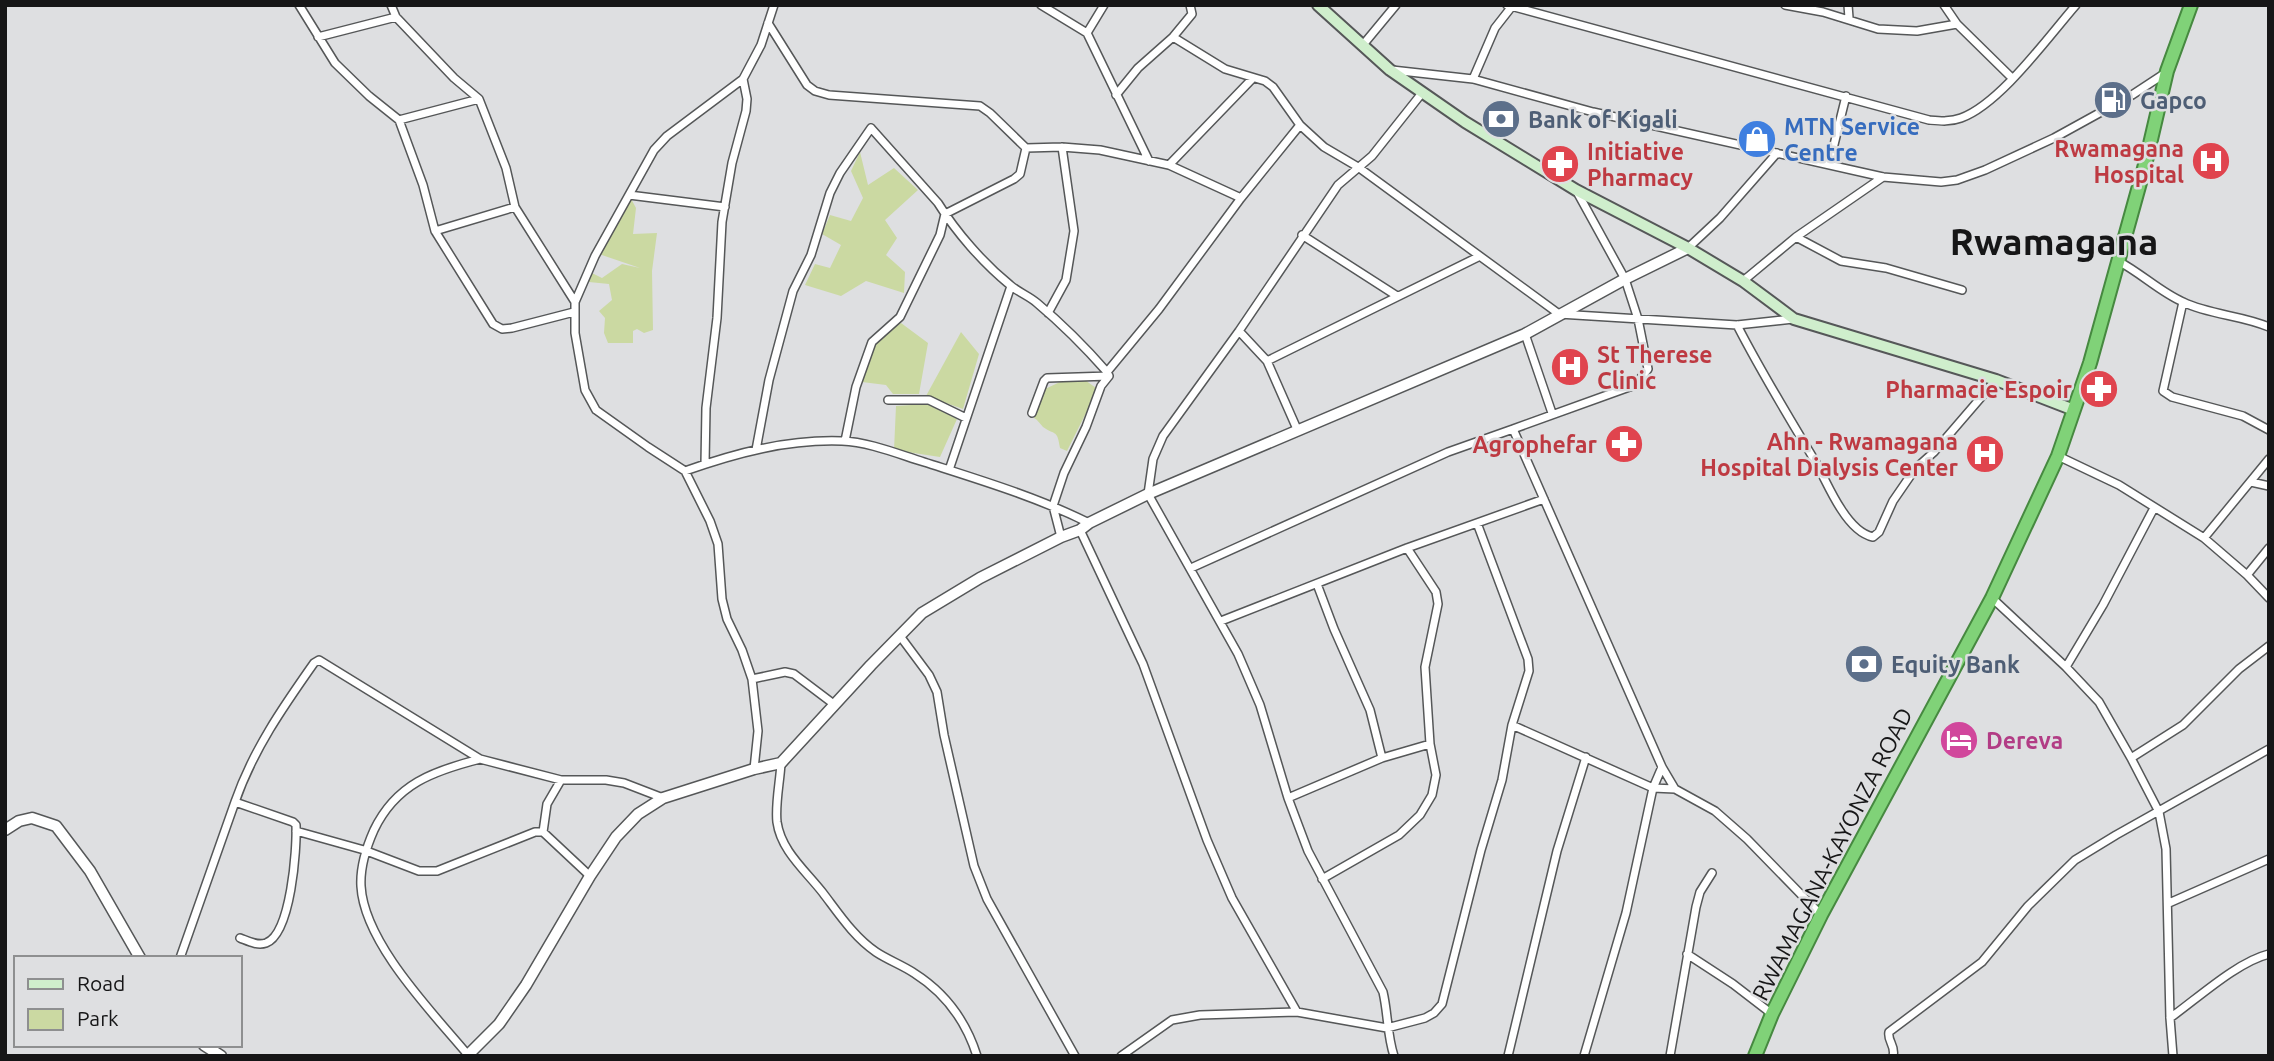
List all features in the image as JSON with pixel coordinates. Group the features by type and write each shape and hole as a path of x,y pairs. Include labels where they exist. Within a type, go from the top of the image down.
{"highway":[{"name":"RWAMAGANA-KAYONZA ROAD","path":"1755,1056 1772,1014 1821,915 1992,598 2059,456 2090,363 2146,160 2167,71 2190,5"}],"main road":[{"path":"1318,5 1390,70 1422,93 1576,190 1688,248 1743,281 1794,319 1996,380 2074,411"}],"street":[{"path":"299,5 335,63 399,120 423,184 435,231 497,327 512,328 574,312"},
{"path":"391,5 396,17 454,78 479,99 506,168 514,207 575,302"},
{"path":"754,769 758,731 752,679 727,619 722,599 718,544 710,521 685,471 596,410 585,390 574,312 575,302 595,256 654,149 667,136 743,79 761,45 774,5"},
{"path":"1041,5 1087,33 1149,162"},
{"path":"1087,33 1104,5"},
{"path":"1116,95 1138,68 1173,37 1192,14 1190,5"},
{"path":"1362,46 1396,5"},
{"path":"1785,5 1849,18 1878,29 1917,31 1957,24"},
{"path":"1848,5 1849,18"},
{"path":"1944,5 1957,24 2012,78"},
{"path":"1473,79 1495,28 1510,6 1929,120 1947,122 1964,117 1984,105 2012,78 2076,5"},
{"path":"318,37 396,17"},
{"path":"768,23 807,85 816,91 829,95 980,106 1026,148 1100,150 1169,165 1241,198"},
{"path":"1173,37 1216,64 1252,79 1265,81 1273,87 1300,125 1324,147 1358,167 1559,314 1737,325 1794,319"},
{"path":"1390,70 1473,79 1593,112 1883,177 1941,182 1957,180 1985,170 2054,138 2167,71"},
{"path":"705,464 706,408 713,356 724,207 746,111 747,99 743,79"},
{"path":"1169,165 1252,79"},
{"path":"1393,1055 1383,992 1308,852 1260,705 1238,654 1148,494 1153,460 1163,436 1239,331 1338,185 1381,147 1422,93"},
{"path":"1829,164 1846,96"},
{"path":"399,120 479,99"},
{"path":"1061,537 1053,506 1101,386 1241,198 1300,125"},
{"path":"756,450 769,380 793,291 811,255 830,193 840,173 871,128 938,203 984,260 1011,286 1035,301 1082,343 1108,374"},
{"path":"1048,313 1066,280 1074,231 1062,147"},
{"path":"845,441 856,387 873,342 900,317 940,235 946,215 1020,174 1026,148"},
{"path":"480,759 442,769 421,779 397,796 381,816 365,850 361,885 369,921 407,981 467,1056 499,1024 526,985 590,876 616,837 638,814 663,798 781,763 922,613 980,578 1148,494 1525,334 1688,248 1720,218 1777,153"},
{"path":"1743,281 1796,237 1883,177"},
{"path":"1191,568 1448,452 1635,385 1648,369 1638,319 1625,279 1576,190"},
{"path":"629,195 724,207"},
{"path":"435,231 514,207"},
{"path":"1302,235 1397,296"},
{"path":"1796,237 1841,261 1886,268 1962,290"},
{"path":"1267,361 1478,257"},
{"path":"2118,261 2138,271 2183,302 2269,327"},
{"path":"949,470 1011,286"},
{"path":"2183,302 2163,391 2172,397 2243,416 2269,429"},
{"path":"1737,325 1841,509 1856,528 1867,536 1873,537 1879,532 1893,501 1915,469 1934,452 1996,380"},
{"path":"1239,331 1267,361 1297,429"},
{"path":"1525,334 1552,413"},
{"path":"1031,413 1047,378 1108,374"},
{"path":"888,400 929,400 966,418"},
{"path":"1513,429 1562,544 1662,766 1675,789"},
{"path":"685,471 790,443 845,441 884,449 949,470 1053,506 1089,523"},
{"path":"2059,456 2119,485 2204,538 2248,575 2269,598"},
{"path":"2204,538 2269,459"},
{"path":"2251,482 2267,485 2262,468"},
{"path":"1221,621 1407,548 1544,499"},
{"path":"2066,667 2103,605 2154,508"},
{"path":"1121,1056 1172,1020 1200,1015 1297,1012 1387,1028 1425,1018 1442,1004 1477,863 1502,780 1512,725 1529,671 1528,659 1477,523"},
{"path":"1080,530 1143,664 1207,840 1232,898 1297,1012"},
{"path":"1322,879 1399,835 1420,816 1432,795 1436,775 1430,744 1425,667 1437,604 1436,593 1407,548"},
{"path":"2248,575 2269,548"},
{"path":"1317,584 1370,710 1382,758"},
{"path":"1992,598 2099,702 2132,758 2159,812 2166,849 2173,1056"},
{"path":"900,636 929,676 937,692 974,866 987,899 1075,1056"},
{"path":"2132,758 2183,725 2239,669 2269,646"},
{"path":"181,956 244,775 283,706 317,661 480,759 561,780 606,780 624,783 663,798"},
{"path":"752,679 785,672 794,674 835,705"},
{"path":"1512,725 1653,788 1675,789 1715,811 1821,915"},
{"path":"1288,797 1382,758 1430,744"},
{"path":"1893,1056 1889,1031 1982,962 2028,906 2076,860 2269,749"},
{"path":"1508,1056 1557,851 1586,757"},
{"path":"781,763 777,820 781,836 791,855 859,937 936,989 956,1013 977,1056"},
{"path":"1584,1056 1626,913 1653,788 1662,766"},
{"path":"542,832 547,804 561,780"},
{"path":"235,802 293,822 296,831 295,870 276,935 265,943 258,944 240,938"},
{"path":"5,830 19,821 32,818 56,826 90,871 139,956"},
{"path":"296,831 365,850 419,871 437,871 535,832 542,832 590,876"},
{"path":"2169,903 2269,859"},
{"path":"1670,1056 1700,892 1712,873"},
{"path":"1687,954 1772,1014"},
{"path":"2170,1018 2229,974 2258,957 2269,954"}],"green space":[{"path":"860,152 868,185 894,168 918,190 885,220 897,238 886,255 905,272 904,293 866,281 841,296 805,285 815,264 830,268 841,245 822,234 830,215 851,221 863,198 851,171"},
{"path":"629,195 636,208 633,234 657,233 652,271 653,330 644,333 637,329 633,331 633,343 608,343 604,333 605,318 599,311 612,300 609,284 589,282 590,272 602,278 622,264 640,268 596,253"},
{"path":"901,323 928,343 919,394 893,394 886,385 862,382 876,341"},
{"path":"961,332 979,354 963,409 926,396"},
{"path":"1085,380 1096,388 1094,397 1067,451 1060,448 1055,434 1034,418 1045,389 1060,382"},
{"path":"927,404 957,419 940,457 894,450 896,406"}],"place":[{"name":"Gapco","path":"2113,100"},
{"name":"Bank of Kigali","path":"1501,119"},
{"name":"MTN Service Centre","path":"1757,139"},
{"name":"Rwamagana Hospital","path":"2211,161"},
{"name":"Initiative Pharmacy","path":"1560,164"},
{"name":"St Therese Clinic","path":"1570,367"},
{"name":"Pharmacie Espoir","path":"2099,389"},
{"name":"Agrophefar","path":"1624,444"},
{"name":"Ahn - Rwamagana Hospital Dialysis Center","path":"1985,454"},
{"name":"Equity Bank","path":"1864,664"},
{"name":"Dereva","path":"1959,740"}],"district":[{"name":"Rwamagana","path":"2054,241"}]}
